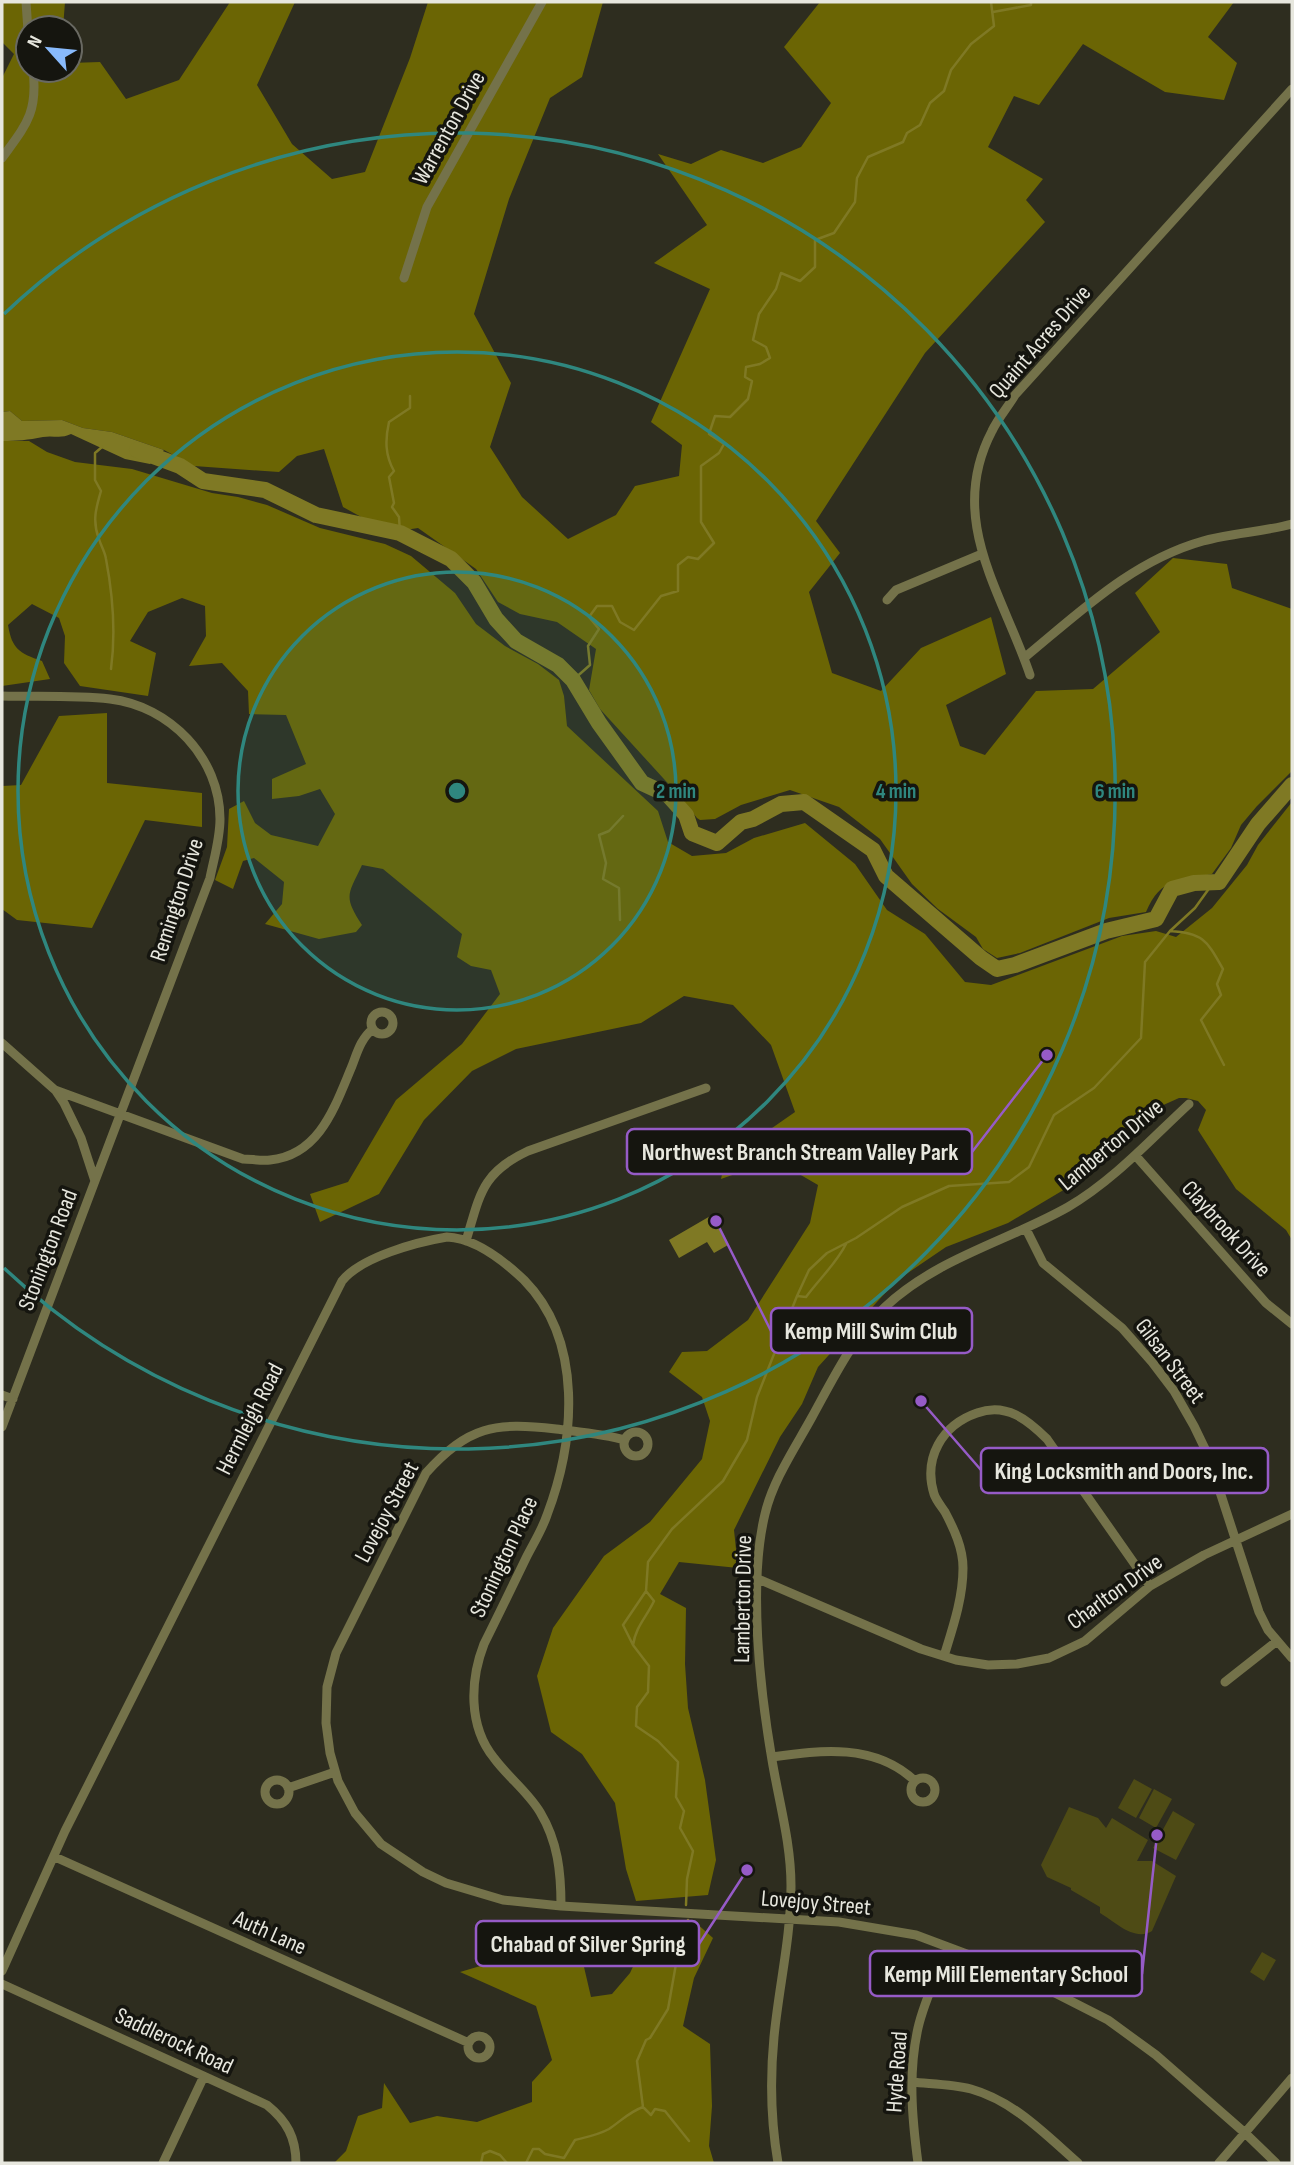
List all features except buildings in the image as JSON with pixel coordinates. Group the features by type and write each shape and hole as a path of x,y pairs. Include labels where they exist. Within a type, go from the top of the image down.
{"street":[{"name":"Warrenton Drive","path":"404,278 427,207 542,2"},
{"path":"2,158 24,128 34,108 33,84"},
{"name":"Quaint Acres Drive","path":"1030,675 982,554 973,515 979,461 992,430 1015,395 1292,89"},
{"path":"1024,657 1112,585 1136,569 1174,551 1204,541 1292,524"},
{"path":"887,600 896,590 982,554"},
{"name":"Remington Drive","path":"2,696 110,699 136,705 179,730 198,749 216,787 220,817 219,837 210,878 95,1181"},
{"name":"Stonington Road","path":"55,1090 243,1158 270,1160 291,1155 312,1142 322,1131 334,1110 361,1043 373,1029"},
{"name":"Stonington Road","path":"2,1043 55,1090 64,1103 81,1138 95,1181 2,1427"},
{"path":"466,1241 480,1194 496,1170 506,1161 706,1087"},
{"name":"Lamberton Drive","path":"778,2163 771,2081 774,2036 788,1948 790,1856 772,1757 760,1663 758,1578 765,1512 774,1488 836,1373 868,1325 887,1305 937,1269 962,1255 1027,1229 1071,1205 1135,1155 1189,1104"},
{"name":"Claybrook Drive","path":"1135,1155 1266,1303 1292,1324"},
{"name":"Gilsan Street","path":"1027,1229 1043,1263 1122,1328 1174,1391 1208,1455 1259,1612 1268,1630 1292,1658"},
{"name":"Hermleigh Road","path":"2,1970 65,1831 342,1281 359,1265 377,1257 436,1239 457,1237 466,1241"},
{"name":"Stonington Place","path":"466,1241 494,1255 533,1289 549,1312 561,1342 567,1368 569,1383 566,1430 559,1476 547,1517 484,1644 473,1685 474,1710 491,1756 539,1811 554,1839 561,1870 561,1906"},
{"path":"2,1395 13,1399"},
{"path":"944,1656 960,1600 963,1567 954,1529 934,1494 931,1466 941,1438 951,1427 976,1413 1005,1412 1021,1416 1047,1439 1150,1586"},
{"name":"Lovejoy Street","path":"625,1440 608,1435 528,1426 486,1429 465,1438 442,1454 426,1473 337,1653 327,1686 326,1723 335,1772 355,1814 382,1844 423,1872 446,1883 503,1900 561,1906 839,1922 916,1935 1055,1993 1108,2020 1156,2054 1276,2163"},
{"name":"Charlton Drive","path":"758,1578 921,1649 957,1660 988,1665 1017,1664 1048,1658 1092,1636 1150,1586 1236,1539 1292,1514"},
{"path":"1225,1682 1277,1641"},
{"path":"772,1757 813,1751 850,1752 891,1764 915,1781"},
{"path":"288,1788 335,1772"},
{"name":"Auth Lane","path":"55,1857 469,2043"},
{"name":"Hyde Road","path":"918,2163 913,2125 912,2059 919,2025 948,1947"},
{"name":"Saddlerock Road","path":"2,1984 267,2105 287,2125 297,2148 296,2163"},
{"path":"163,2163 204,2076"},
{"path":"1219,2163 1292,2078"},
{"path":"912,2082 970,2089 993,2097 1028,2120 1078,2163"}],"shaded area":[{"path":"2,2 65,2 64,14 14,14 14,54 2,42"},
{"path":"230,2 295,2 257,85 292,144 332,179 365,172 410,58 428,2 603,2 582,77 550,98 509,199 474,314 511,383 490,447 522,497 568,539 616,515 635,486 679,476 682,445 651,422 710,289 654,263 707,225 658,154 691,164 721,150 763,163 801,147 831,103 784,47 820,2 1234,2 1208,37 1237,63 1224,100 1165,92 1083,44 1039,105 1014,96 988,147 1043,179 1026,200 1045,222 925,353 816,521 840,553 809,592 832,673 881,691 921,648 991,617 1006,674 946,705 960,746 985,755 1036,691 1093,689 1160,632 1135,593 1173,558 1227,564 1232,588 1292,609 1292,771 1241,825 1231,848 1212,874 1165,886 1158,892 1146,912 1109,918 1020,953 997,958 983,949 976,937 938,909 912,884 880,839 839,807 790,790 741,805 715,819 700,820 600,709 589,690 596,649 557,622 520,614 498,602 476,569 418,528 399,531 363,518 343,507 324,449 297,456 279,472 194,466 164,450 112,432 83,428 62,420 22,421 10,411 2,412 2,78 14,54 14,84 84,84 84,63 100,62 126,99 179,80"},
{"path":"10,411 22,421 62,420 83,428 112,432 164,450 150,464 125,459 71,434 2,441 2,412"},
{"path":"2,441 29,441 47,452 75,462 132,469 212,493 267,505 320,528 385,544 411,556 455,593 476,624 559,680 564,696 567,726 658,811 668,842 692,856 726,853 754,838 805,823 855,864 887,910 925,934 965,982 991,985 1122,936 1156,931 1176,937 1212,908 1292,802 1292,1240 1286,1230 1236,1189 1198,1130 1206,1110 1198,1101 1179,1098 1150,1111 1082,1179 1008,1223 946,1247 896,1281 818,1367 802,1404 780,1437 734,1530 738,1568 679,1562 660,1594 686,1608 685,1664 688,1708 705,1780 716,1860 708,1895 636,1901 626,1869 615,1803 582,1754 551,1732 537,1676 553,1628 604,1556 650,1522 702,1459 710,1421 702,1397 669,1372 682,1352 707,1351 748,1320 810,1223 818,1185 775,1160 721,1179 725,1161 795,1112 771,1045 733,1005 684,996 641,1023 516,1049 472,1071 424,1120 379,1194 320,1222 310,1194 348,1182 396,1100 462,1044 500,994 491,970 471,966 457,957 462,934 383,869 362,865 353,883 350,901 362,925 356,932 319,939 265,924 282,904 284,882 254,858 243,861 233,889 215,880 227,847 229,809 244,801 255,823 271,835 318,846 335,814 320,789 299,796 272,799 272,779 306,764 286,715 249,714 248,691 222,663 189,666 206,636 205,606 182,598 148,612 130,641 156,653 148,696 80,686 64,663 65,636 59,618 32,604 8,625 14,645 42,661 50,679 2,686"},
{"path":"107,713 107,783 202,793 202,827 145,820 92,928 17,920 2,909 2,786 21,785 59,716"},
{"path":"712,1215 728,1245 714,1253 707,1242 679,1258 669,1240"},
{"path":"1134,1779 1152,1789 1136,1818 1118,1808"},
{"path":"1154,1789 1172,1799 1156,1828 1139,1818"},
{"path":"1069,1807 1098,1818 1106,1828 1112,1818 1148,1840 1137,1861 1152,1861 1176,1876 1152,1931 1146,1934 1132,1933 1100,1913 1100,1907 1071,1888 1047,1877 1041,1865"},
{"path":"1173,1811 1195,1824 1176,1860 1153,1848"},
{"path":"695,1922 713,1938 694,1978 683,2026 710,2044 712,2106 709,2146 714,2163 334,2163 346,2151 358,2116 382,2108 384,2083 410,2123 437,2116 477,2122 532,2102 532,2082 552,2060 536,2006 460,1972 521,1954 584,1967 591,1997 612,1994 630,1973 647,1937"},
{"path":"1262,1952 1276,1960 1264,1981 1250,1972"}],"waterway":[{"path":"573,680 590,665 588,646 599,629 589,617 597,606 612,606 620,622 634,630 661,596 678,591 678,565 688,557 698,559 714,543 701,522 701,466 719,453 724,444 709,434 715,416 730,417 748,399 752,381 745,377 746,367 760,364 770,358 766,347 753,340 759,314 776,289 781,273 800,281 815,267 815,240 834,233 855,202 857,178 868,157 903,142 907,133 920,125 930,103 944,91 951,70 971,44 994,26 991,2"},
{"path":"993,12 1031,5 1031,2"},
{"path":"400,533 399,517 392,507 394,503 389,477 394,471 387,453 387,435 389,422 410,408 410,396"},
{"path":"102,447 95,453 95,480 101,491 95,520 105,556 112,600 111,669"},
{"path":"137,450 180,466 203,481 265,490 316,515 400,533 451,559 474,582 496,619 516,641 558,665 573,680 599,723 642,783 668,795 686,815 692,833 717,843 741,822 753,819 781,804 804,802 873,850 886,876 997,969 1015,965 1106,931 1156,919 1172,889 1194,883 1219,882 1258,824 1292,785"},
{"path":"620,920 619,888 603,879 606,863 599,835 609,831 623,816"},
{"path":"686,1905 687,1879 693,1851 680,1828 684,1811 676,1797 678,1762 658,1741 636,1726 637,1707 648,1692 649,1666 633,1645 623,1625 646,1591 648,1562 672,1529 723,1481 747,1440 757,1397 809,1270 827,1253 856,1238 902,1207 949,1186 1009,1182 1029,1167 1054,1115 1094,1088 1141,1038 1145,962 1170,931 1195,908 1213,883"},
{"path":"1170,931 1190,934 1203,940 1223,969 1217,984 1221,995 1201,1020 1224,1065"},
{"path":"797,1296 806,1297 846,1244"},
{"path":"633,1645 639,1627 654,1601 646,1591"},
{"path":"526,2163 533,2149 564,2158 575,2140 605,2131 643,2107 637,2061 646,2040 650,2038 668,2009 679,1947 688,1920"},
{"path":"644,2108 651,2115 655,2109 665,2111 689,2141"},
{"path":"481,2163 483,2154 490,2151 500,2155 507,2163"}],"place":[{"name":"Northwest Branch Stream Valley Park","path":"1047,1055"},
{"name":"Kemp Mill Swim Club","path":"716,1221"},
{"name":"King Locksmith and Doors, Inc.","path":"921,1401"},
{"name":"Kemp Mill Elementary School","path":"1157,1835"},
{"name":"Chabad of Silver Spring","path":"747,1870"}]}
